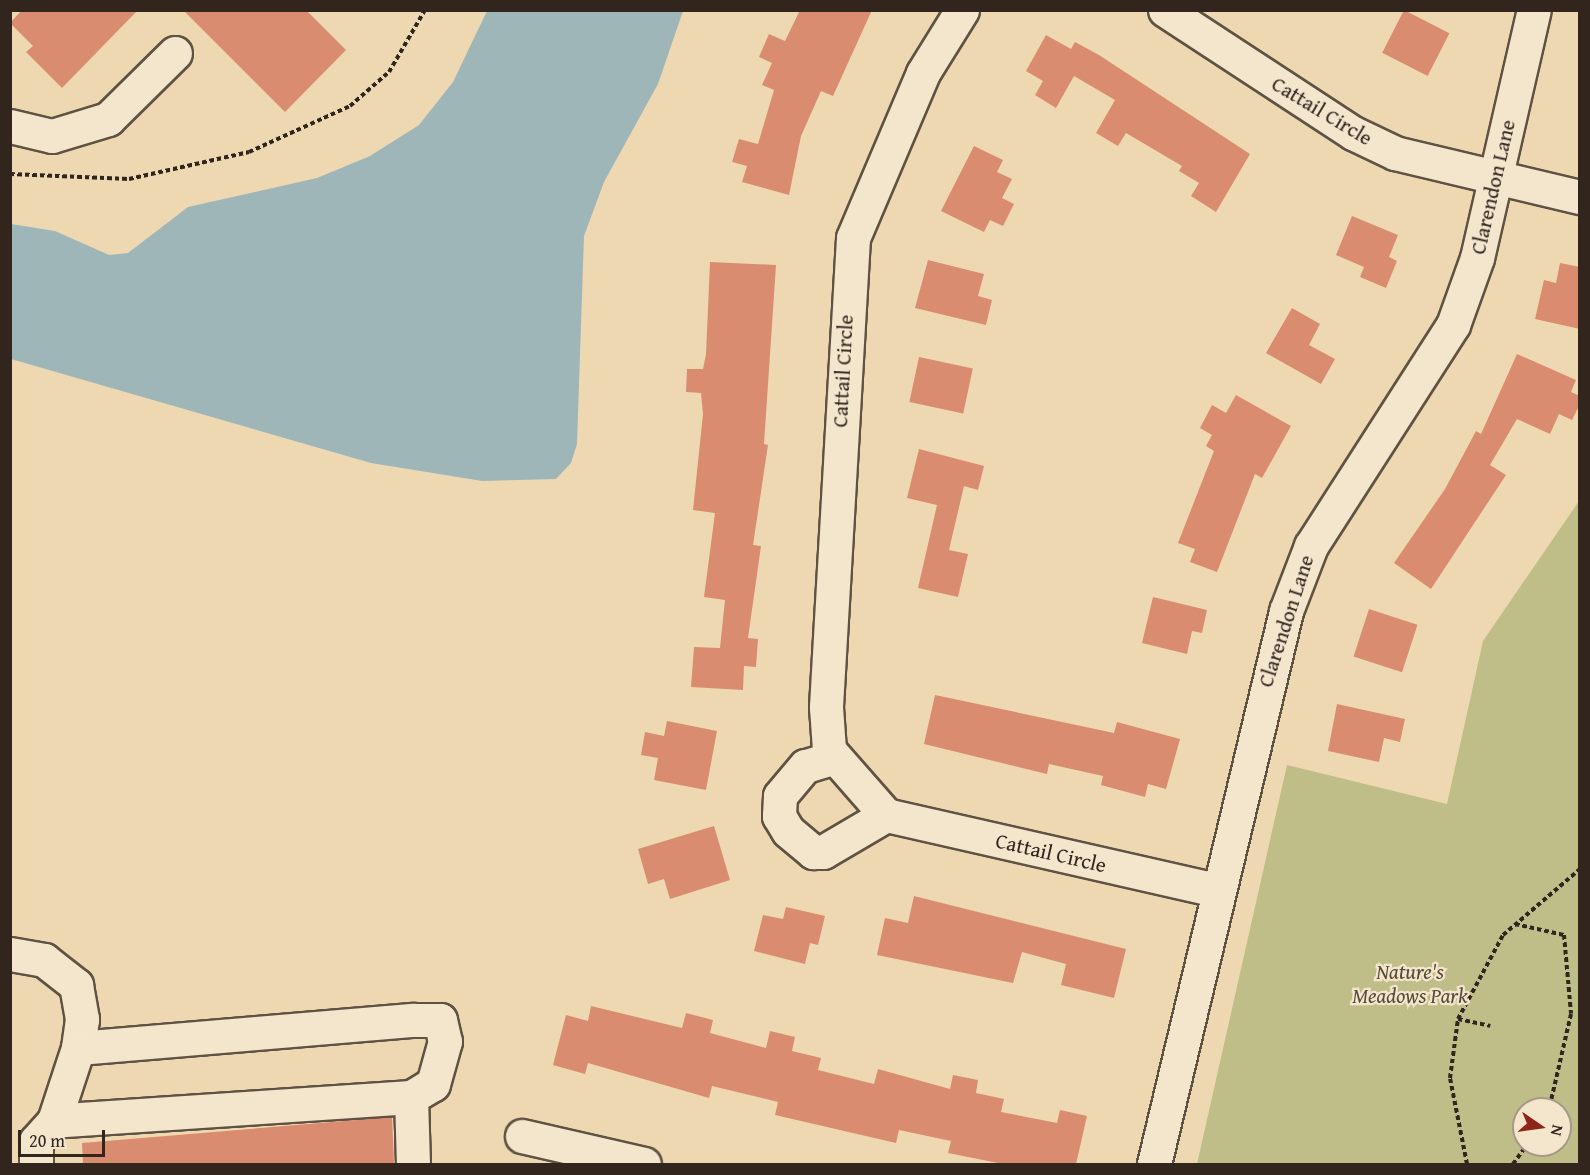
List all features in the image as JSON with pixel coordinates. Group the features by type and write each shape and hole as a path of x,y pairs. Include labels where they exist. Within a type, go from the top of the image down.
{"street":[{"name":"Cattail Circle","path":"832,758 826,707 852,238 923,73 962,10"},
{"name":"Cattail Circle","path":"1165,10 1353,133 1406,157 1580,197"},
{"name":"Clarendon Lane","path":"1154,1164 1216,891 1290,600 1311,546 1453,325 1478,258 1533,10"},
{"path":"10,126 52,136 108,119 175,53"},
{"path":"832,758 886,815 823,852 813,852 788,831 779,816 780,796 805,766 832,758"},
{"name":"Cattail Circle","path":"886,815 1216,891"},
{"path":"10,954 44,960 76,985 82,1019 78,1048 54,1121 36,1141 36,1164"},
{"path":"54,1121 411,1097 433,1084 445,1041 440,1020 78,1048"},
{"path":"411,1097 413,1164"},
{"path":"522,1137 644,1164"}],"path":[{"path":"10,174 129,179 249,152 350,106 389,72 425,10"},
{"path":"1467,1164 1450,1078 1458,1019 1485,960 1515,924 1580,869"},
{"path":"1515,924 1564,935 1571,1014 1553,1097"},
{"path":"1458,1019 1490,1026"}],"green space":[{"name":"Nature's Meadows Park","path":"1579,501 1579,1164 1197,1164 1287,765 1447,804 1483,641"}],"water":[{"path":"487,11 683,11 658,84 604,182 584,236 577,444 571,463 556,479 482,481 371,463 11,359 11,224 55,231 109,255 128,253 188,207 317,178 370,156 419,125 453,82"}],"building":[{"path":"22,10 138,10 62,88 26,52 33,46 10,23"},
{"path":"183,10 306,10 346,50 285,112"},
{"path":"800,10 872,10 833,96 821,91 801,136 789,195 742,182 747,166 732,162 739,139 758,144 774,90 762,85 772,63 759,57 769,34 785,41"},
{"path":"1404,10 1449,33 1428,76 1382,53"},
{"path":"1046,35 1071,49 1075,42 1099,55 1250,154 1216,212 1191,196 1199,183 1179,171 1182,166 1126,133 1118,146 1096,133 1115,100 1074,76 1056,108 1035,95 1043,81 1026,71"},
{"path":"974,146 1003,160 997,172 1012,179 1002,198 1014,204 1003,226 990,220 984,232 941,211"},
{"path":"1352,216 1398,235 1389,257 1397,261 1386,288 1360,277 1364,267 1336,255"},
{"path":"928,260 984,274 978,296 992,300 986,325 915,308"},
{"path":"710,262 776,265 764,444 768,445 753,545 761,546 748,638 758,639 756,667 744,666 743,690 691,687 694,647 720,648 725,600 704,597 715,513 693,510 703,414 701,393 686,392 687,369 703,369 706,354"},
{"path":"1560,263 1580,267 1580,329 1535,319 1544,280 1556,283"},
{"path":"1292,308 1320,324 1309,345 1335,359 1321,384 1266,353"},
{"path":"1517,354 1576,380 1571,392 1580,396 1580,404 1572,420 1559,414 1550,434 1517,419 1490,465 1506,475 1431,589 1394,563 1445,489 1476,431 1481,434"},
{"path":"919,357 973,368 963,413 909,402"},
{"path":"1236,395 1291,426 1262,478 1255,474 1217,572 1190,562 1195,549 1178,543 1214,451 1206,446 1212,435 1200,428 1212,405 1226,413"},
{"path":"919,449 984,466 978,490 964,486 949,550 968,554 958,597 918,588 937,505 907,498"},
{"path":"1153,597 1207,610 1202,633 1192,631 1187,654 1142,643"},
{"path":"1369,609 1418,625 1402,672 1354,657"},
{"path":"935,695 1114,733 1117,722 1180,739 1166,789 1148,784 1145,797 1101,785 1103,776 1049,764 1047,774 924,744"},
{"path":"1337,704 1405,719 1400,742 1384,738 1379,762 1328,751"},
{"path":"667,721 717,731 706,790 654,780 658,758 641,755 645,732 664,736"},
{"path":"714,826 730,880 670,899 664,879 648,884 638,849"},
{"path":"914,896 1126,949 1114,998 1061,985 1066,964 1022,952 1013,983 877,955 885,918 908,923"},
{"path":"786,907 825,916 818,945 810,943 805,964 754,951 763,915 783,919"},
{"path":"591,1006 682,1028 686,1013 713,1020 710,1033 766,1048 770,1031 795,1037 792,1051 821,1058 818,1070 874,1084 878,1069 950,1089 953,1075 978,1080 976,1093 1004,1099 1001,1112 1057,1123 1060,1110 1087,1116 1076,1164 1003,1164 948,1153 951,1141 899,1130 896,1143 775,1115 778,1102 712,1086 709,1098 588,1063 585,1074 553,1065 566,1015 588,1021"},
{"path":"392,1117 394,1164 83,1164 82,1143"}]}
